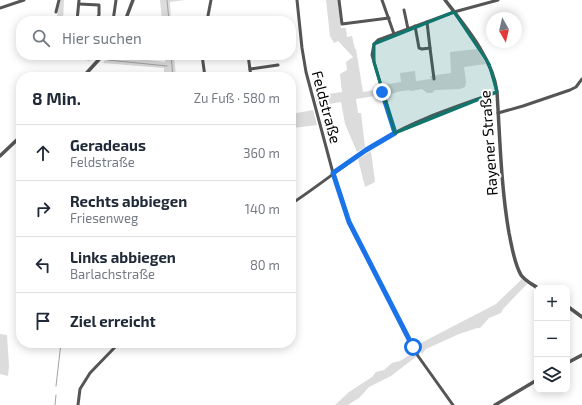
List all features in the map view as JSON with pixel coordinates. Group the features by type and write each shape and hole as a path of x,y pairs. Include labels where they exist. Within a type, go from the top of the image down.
{"street":[{"path":"0,8 24,0"},
{"path":"56,12 59,0"},
{"path":"78,16 79,0"},
{"path":"114,16 116,0"},
{"path":"127,16 133,0"},
{"path":"209,16 211,0"},
{"name":"Feldstraße","path":"297,0 306,72 333,173 349,222 418,356 453,405"},
{"path":"339,0 342,24 389,18"},
{"path":"382,0 394,34"},
{"name":"Rayener Straße","path":"445,0 489,64 494,75 497,92 505,209 512,248 518,270 528,282 534,286"},
{"path":"395,133 372,55 373,46 376,41 486,1 498,0"},
{"path":"79,4 99,5 98,16"},
{"path":"404,10 408,29"},
{"path":"427,22 434,79"},
{"path":"415,26 419,48 430,48"},
{"path":"88,72 98,60"},
{"path":"203,60 204,72"},
{"path":"249,60 250,72"},
{"path":"250,69 278,65"},
{"path":"498,113 570,90 576,87 582,79"},
{"path":"296,200 366,150 395,133 434,115 497,92"},
{"path":"0,156 16,141"},
{"path":"570,308 582,317"},
{"path":"78,405 79,392 90,373 114,348"},
{"path":"570,361 582,355"},
{"path":"495,405 534,382"}],"highlighted area":[{"path":"454,12 489,64 497,92 395,133 374,62 374,44"}],"shaded area":[{"path":"60,0 64,0 63,16 57,16"},
{"path":"160,0 185,0 170,2 171,16 162,16"},
{"path":"326,0 338,0 341,28 346,28 347,37 352,36 356,49 363,92 379,89 381,95 356,99 358,113 361,113 365,147 357,152 345,124 341,102 318,106 315,96 342,92 340,74 347,70 346,62 353,57 338,41 334,43 330,36"},
{"path":"477,49 486,64 464,67 466,82 465,87 460,89 435,90 432,93 427,93 422,89 386,94 383,85 401,82 400,73 415,71 416,81 431,79 430,76 451,73 450,52"},
{"path":"105,60 148,60 165,62 165,60 174,60 176,72 164,72 164,68 103,63"},
{"path":"313,110 317,125 296,128 296,113"},
{"path":"371,151 375,182 365,187 358,159"},
{"path":"522,279 527,284 501,313 489,318 480,328 459,334 426,349 422,354 417,345 496,304"},
{"path":"0,334 7,335 9,366 8,376 0,374"},
{"path":"414,352 417,356 391,376 369,387 359,398 348,405 335,405 349,392 372,377 376,372 384,370 392,363 400,361"}],"waterway":[{"path":"167,0 169,16"},
{"path":"108,60 167,66"},
{"path":"171,60 173,72"},
{"path":"56,386 60,348"},
{"path":"55,405 56,395"}],"route":[{"path":"382,92 395,133 366,150 333,173 349,222 413,347"}]}
